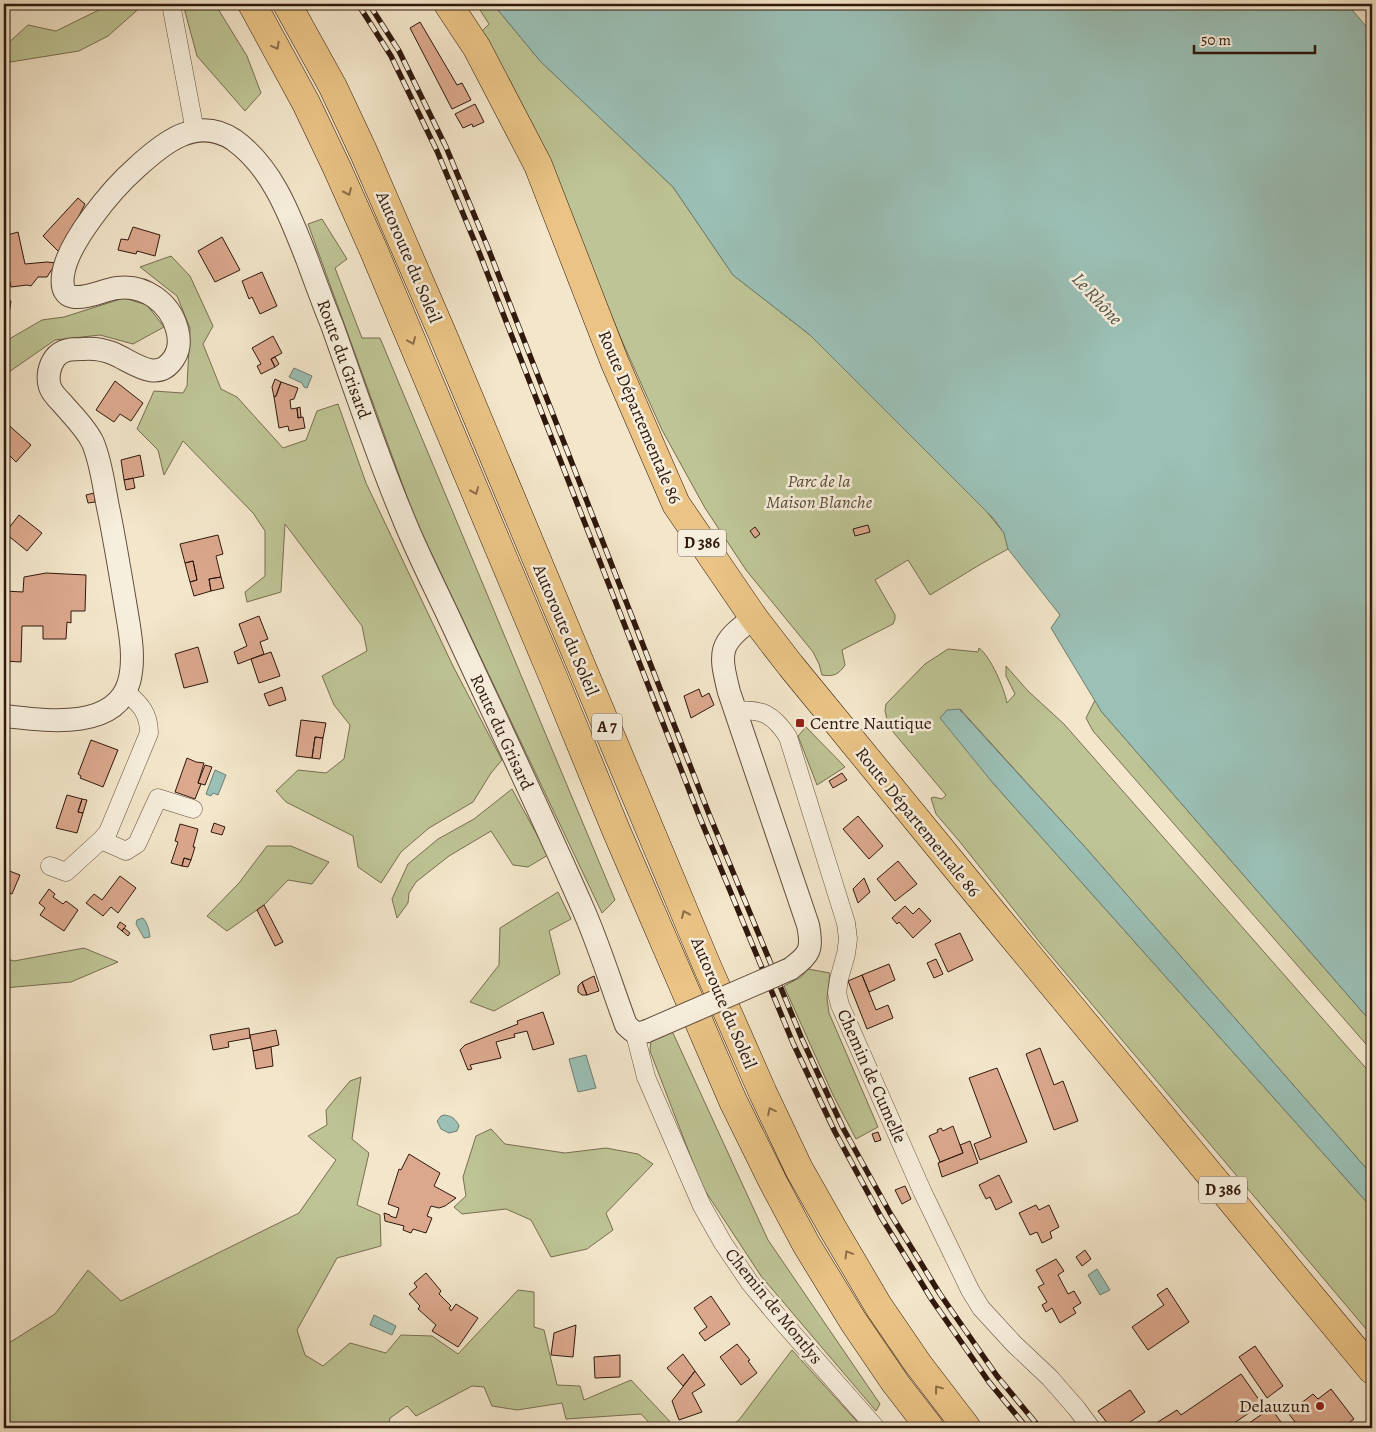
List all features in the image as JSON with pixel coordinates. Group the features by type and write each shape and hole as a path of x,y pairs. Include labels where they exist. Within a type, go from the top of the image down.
{"main road":[{"name":"Autoroute du Soleil","path":"252,4 306,103 352,201 551,670 620,840 733,1101 806,1244 853,1321 896,1384 930,1428"},
{"name":"Autoroute du Soleil","path":"287,4 333,87 364,152 450,351 707,966 799,1169 879,1307 918,1364 967,1428"},
{"name":"Route Départementale 86","path":"448,4 477,48 538,165 615,363 676,504 754,618 818,699 1372,1370"}],"street":[{"path":"171,4 195,131"},
{"name":"Route du Grisard","path":"126,692 132,667 131,644 116,547 99,463 87,432 54,395 49,385 50,366 54,359 63,351 95,349 110,352 143,369 160,370 170,364 177,354 180,341 176,322 167,306 152,294 135,288 118,288 87,297 74,297 66,290 63,275 70,254 88,223 116,188 152,153 179,135 207,130 224,134 236,142 268,175 282,199 315,282 402,517 587,917 626,1025 641,1032"},
{"path":"641,1032 790,970 804,959 810,949 808,925 736,711 722,661 728,639 754,618"},
{"path":"4,716 65,721 83,718 102,712 115,704 126,692 138,701 149,722 149,732 108,832 66,872 50,866"},
{"name":"Chemin de Cumelle","path":"736,711 753,710 764,713 777,721 788,737 846,923 848,939 837,993 840,1005 923,1193 964,1278 981,1308 1014,1344 1050,1378 1091,1428"},
{"path":"101,840 126,851 137,844 158,798 193,809"},
{"name":"Chemin de Montlys","path":"641,1032 646,1077 702,1206 723,1243 750,1283 876,1428"}],"green space":[{"path":"109,4 159,4 159,9 143,5 108,36 79,51 4,63 6,45 28,25 56,31"},
{"path":"183,4 215,4 247,56 261,93 245,111 197,56"},
{"name":"Parc de la Maison Blanche","path":"476,4 493,4 541,62 673,187 733,275 810,335 982,506 1004,533 1008,549 930,595 908,560 875,580 895,615 893,624 842,650 845,665 843,668 838,673 830,676 822,675 813,652 746,570 705,508 662,430 622,341 538,140 482,31 489,24"},
{"path":"322,219 347,259 335,268 362,338 380,338 615,900 602,913 415,519 308,224"},
{"path":"171,256 190,276 213,326 203,344 221,389 237,397 283,448 306,440 317,411 338,404 366,483 453,666 502,760 491,773 473,802 429,828 401,852 381,883 358,867 353,836 286,802 276,791 298,770 326,773 344,759 350,725 334,705 322,676 367,651 362,626 285,524 281,592 247,602 245,592 265,576 265,531 253,513 183,441 164,475 158,450 137,429 154,391 183,393 187,386 190,328 177,296 140,267"},
{"path":"124,298 147,305 164,327 133,344 100,335 55,340 9,372 4,378 4,342 42,320 64,317"},
{"path":"979,648 984,652 996,673 1007,703 1015,694 1006,676 1006,666 1028,691 1064,724 1372,1075 1372,1175 1085,847 960,709 992,782 1372,1208 1372,1336 1041,944 936,814 931,798 942,799 946,795 889,727 885,711 886,704 925,664 948,649 978,652"},
{"path":"1095,700 1101,711 1372,1023 1372,1051 1093,731 1086,718"},
{"path":"806,727 845,767 817,785 798,736"},
{"path":"512,789 548,855 528,867 513,865 491,831 449,856 416,882 409,893 408,903 397,918 392,899 408,864 438,839 474,819"},
{"path":"267,846 291,846 329,862 312,884 288,880 264,905 227,931 207,916 239,883"},
{"path":"558,892 571,919 549,931 560,974 494,1011 470,1002 499,965 500,928"},
{"path":"84,948 118,962 71,982 4,988 4,958 14,961"},
{"path":"808,969 830,973 827,998 829,1013 878,1127 856,1139 833,1095 784,986 801,977"},
{"path":"672,1031 768,1240 880,1404 876,1411 761,1276 702,1186 650,1051 651,1040"},
{"path":"361,1077 352,1139 369,1153 357,1205 380,1215 381,1246 337,1258 297,1330 305,1355 323,1366 350,1343 386,1353 401,1335 432,1336 458,1354 518,1290 534,1292 534,1327 544,1330 557,1385 580,1386 584,1400 631,1380 676,1428 654,1428 641,1414 566,1419 562,1403 517,1410 492,1406 484,1387 472,1386 416,1416 407,1406 390,1418 388,1428 4,1428 4,1346 55,1314 88,1270 121,1301 299,1213 336,1160 308,1136 327,1125 326,1110 350,1081"},
{"path":"491,1129 505,1144 565,1153 606,1148 638,1154 653,1164 606,1213 613,1230 587,1249 551,1257 531,1220 506,1209 462,1214 454,1207 466,1196 463,1177 476,1136"},
{"path":"792,1350 863,1428 728,1428 739,1420"}],"water":[{"name":"Le Rhône","path":"493,4 1347,4 1372,33 1372,1023 1101,711 1051,628 1060,615 1008,549 1004,533 994,519 810,335 733,275 673,187 541,62"},
{"path":"294,368 312,376 307,388 302,383 289,377"},
{"path":"959,709 1085,847 1372,1175 1372,1208 992,782 940,718 947,710"},
{"path":"215,770 226,775 218,795 213,793 211,796 206,794"},
{"path":"143,918 149,929 150,937 144,938 136,924 137,920"},
{"path":"586,1055 596,1088 578,1092 569,1059"},
{"path":"444,1115 457,1121 459,1126 457,1131 449,1133 441,1129 437,1121"},
{"path":"1097,1269 1110,1290 1100,1295 1088,1275"},
{"path":"374,1315 396,1326 392,1335 370,1325"}],"building":[{"path":"420,22 457,85 462,83 471,100 452,109 410,28"},
{"path":"475,104 484,122 473,127 472,124 463,128 455,114"},
{"path":"78,198 85,204 60,253 43,236"},
{"path":"133,227 160,235 155,256 137,251 136,254 118,250 121,239 128,240"},
{"path":"18,232 25,264 56,263 47,277 38,277 31,286 11,287 6,265 4,266 4,236"},
{"path":"222,237 240,270 215,282 198,251"},
{"path":"262,272 277,306 260,314 252,297 249,299 242,281"},
{"path":"4,300 11,301 8,320 4,319"},
{"path":"273,336 282,353 271,359 275,367 261,374 257,366 261,364 252,348"},
{"path":"275,357 279,364 275,367 271,359"},
{"path":"275,379 281,382 274,397 272,387"},
{"path":"115,381 143,403 131,421 120,414 114,422 96,410"},
{"path":"281,382 298,388 294,399 290,400 291,409 297,408 298,418 303,417 305,428 289,431 288,426 279,428 274,397"},
{"path":"300,407 301,417 298,418 297,408"},
{"path":"4,421 31,445 16,462 4,450"},
{"path":"140,455 144,476 124,480 121,460"},
{"path":"133,478 135,488 126,490 124,480"},
{"path":"94,493 95,502 88,503 86,495"},
{"path":"19,515 42,533 27,551 5,533"},
{"path":"868,525 870,532 855,536 853,529"},
{"path":"755,527 760,534 755,538 750,531"},
{"path":"218,535 223,554 216,556 221,577 209,579 211,591 194,596 190,582 197,580 193,561 185,563 180,544"},
{"path":"193,561 197,580 190,582 185,563"},
{"path":"46,573 86,575 85,611 71,611 71,623 67,622 66,639 43,639 43,626 22,626 21,662 4,661 4,591 23,592 24,577"},
{"path":"221,577 224,588 211,591 209,579"},
{"path":"259,616 268,639 260,642 264,654 238,664 234,652 247,646 239,624"},
{"path":"198,647 208,682 184,688 175,654"},
{"path":"271,652 280,676 259,683 251,659"},
{"path":"282,687 286,700 269,706 264,694"},
{"path":"699,689 702,697 709,693 714,705 691,718 684,696"},
{"path":"301,720 326,723 323,738 315,737 312,758 296,756"},
{"path":"315,737 323,738 320,759 312,758"},
{"path":"91,740 118,750 103,787 80,778 81,776 78,774"},
{"path":"187,758 204,763 198,783 201,784 195,799 175,792"},
{"path":"205,765 212,767 205,785 198,783"},
{"path":"842,773 847,780 833,788 829,781"},
{"path":"67,795 82,799 78,812 83,813 77,833 56,828"},
{"path":"82,799 87,800 83,813 78,812"},
{"path":"858,816 883,846 869,859 843,829"},
{"path":"214,823 225,827 222,835 211,832"},
{"path":"180,824 198,829 191,860 184,858 182,866 171,863 178,842 175,841"},
{"path":"184,858 191,860 188,867 182,866"},
{"path":"898,861 917,884 895,901 877,879"},
{"path":"4,869 20,875 12,894 4,891"},
{"path":"120,876 136,888 118,913 111,907 103,916 86,903 94,894 102,900"},
{"path":"864,878 870,892 858,903 853,889"},
{"path":"49,889 55,894 53,897 63,904 66,901 78,910 64,931 40,915 45,908 39,903"},
{"path":"264,905 283,942 275,946 257,910"},
{"path":"905,906 913,914 919,908 931,921 913,938 899,922 897,924 892,918"},
{"path":"120,922 126,926 122,931 117,927"},
{"path":"124,928 130,933 128,936 122,931"},
{"path":"960,933 973,960 948,972 935,944"},
{"path":"936,959 943,974 934,978 927,963"},
{"path":"889,964 895,980 869,992 862,975"},
{"path":"862,975 876,1010 888,1005 893,1018 867,1029 848,981"},
{"path":"594,976 599,991 587,995 582,982"},
{"path":"582,982 587,995 582,995 578,992 578,986"},
{"path":"543,1012 554,1044 533,1050 527,1031 514,1034 515,1037 496,1042 501,1058 470,1065 472,1069 468,1070 460,1050 465,1045 518,1024 517,1021"},
{"path":"249,1028 250,1038 228,1042 229,1047 213,1050 210,1035"},
{"path":"276,1030 279,1045 253,1051 250,1035"},
{"path":"271,1047 273,1066 256,1069 253,1051"},
{"path":"1040,1048 1054,1085 1063,1081 1078,1121 1054,1130 1026,1054"},
{"path":"997,1068 1027,1142 980,1160 974,1144 991,1137 969,1078"},
{"path":"953,1126 963,1153 940,1162 929,1136 938,1132 937,1130 941,1128 943,1131"},
{"path":"878,1132 881,1140 875,1142 872,1134"},
{"path":"970,1141 978,1163 942,1177 938,1163 963,1153 960,1145"},
{"path":"409,1154 440,1173 434,1186 456,1198 439,1208 431,1206 427,1216 432,1218 426,1233 413,1229 411,1233 403,1230 404,1226 385,1221 384,1213 396,1218 399,1208 388,1204 399,1169 401,1170"},
{"path":"999,1175 1012,1202 996,1210 990,1197 986,1199 979,1185"},
{"path":"905,1186 911,1199 902,1204 895,1190"},
{"path":"1036,1205 1039,1210 1049,1205 1059,1227 1050,1232 1052,1238 1042,1243 1037,1232 1030,1235 1019,1213"},
{"path":"1085,1250 1091,1259 1082,1266 1076,1257"},
{"path":"1056,1259 1064,1271 1058,1275 1068,1294 1074,1291 1081,1303 1073,1308 1076,1313 1060,1323 1052,1308 1046,1312 1042,1305 1047,1302 1038,1287 1044,1284 1036,1270"},
{"path":"426,1273 441,1291 439,1294 451,1306 449,1308 451,1311 456,1304 478,1318 458,1347 432,1331 436,1325 418,1309 420,1306 409,1294 417,1287 414,1283"},
{"path":"1167,1288 1189,1322 1148,1350 1132,1327 1164,1305 1157,1295"},
{"path":"711,1296 730,1324 705,1341 699,1333 707,1327 694,1308"},
{"path":"576,1325 573,1357 551,1355 554,1333"},
{"path":"737,1344 750,1360 748,1361 757,1373 741,1385 720,1357"},
{"path":"1255,1346 1283,1386 1267,1398 1239,1357"},
{"path":"683,1354 695,1371 683,1386 667,1368"},
{"path":"620,1355 620,1377 595,1378 594,1357"},
{"path":"695,1371 705,1385 692,1393 702,1412 679,1420 672,1401"},
{"path":"1241,1374 1262,1404 1227,1428 1150,1427 1177,1410 1181,1415"},
{"name":"Delauzun","path":"1331,1389 1354,1419 1342,1428 1300,1428 1288,1413 1313,1394 1318,1399"},
{"path":"1130,1390 1145,1412 1121,1428 1111,1428 1098,1411"},
{"path":"1271,1408 1283,1425 1278,1428 1242,1428"},
{"path":"1131,1422 1135,1428 1121,1428"}],"railway":[{"path":"358,4 391,56 437,151 479,252 700,818 793,1043 835,1132 881,1217 932,1300 989,1382 1027,1428"},
{"path":"369,4 399,51 446,147 488,248 709,814 802,1039 843,1128 890,1213 940,1294 997,1376 1040,1428"}],"place":[{"name":"Centre Nautique","path":"800,723"},
{"name":"Delauzun","path":"1320,1406"}]}
